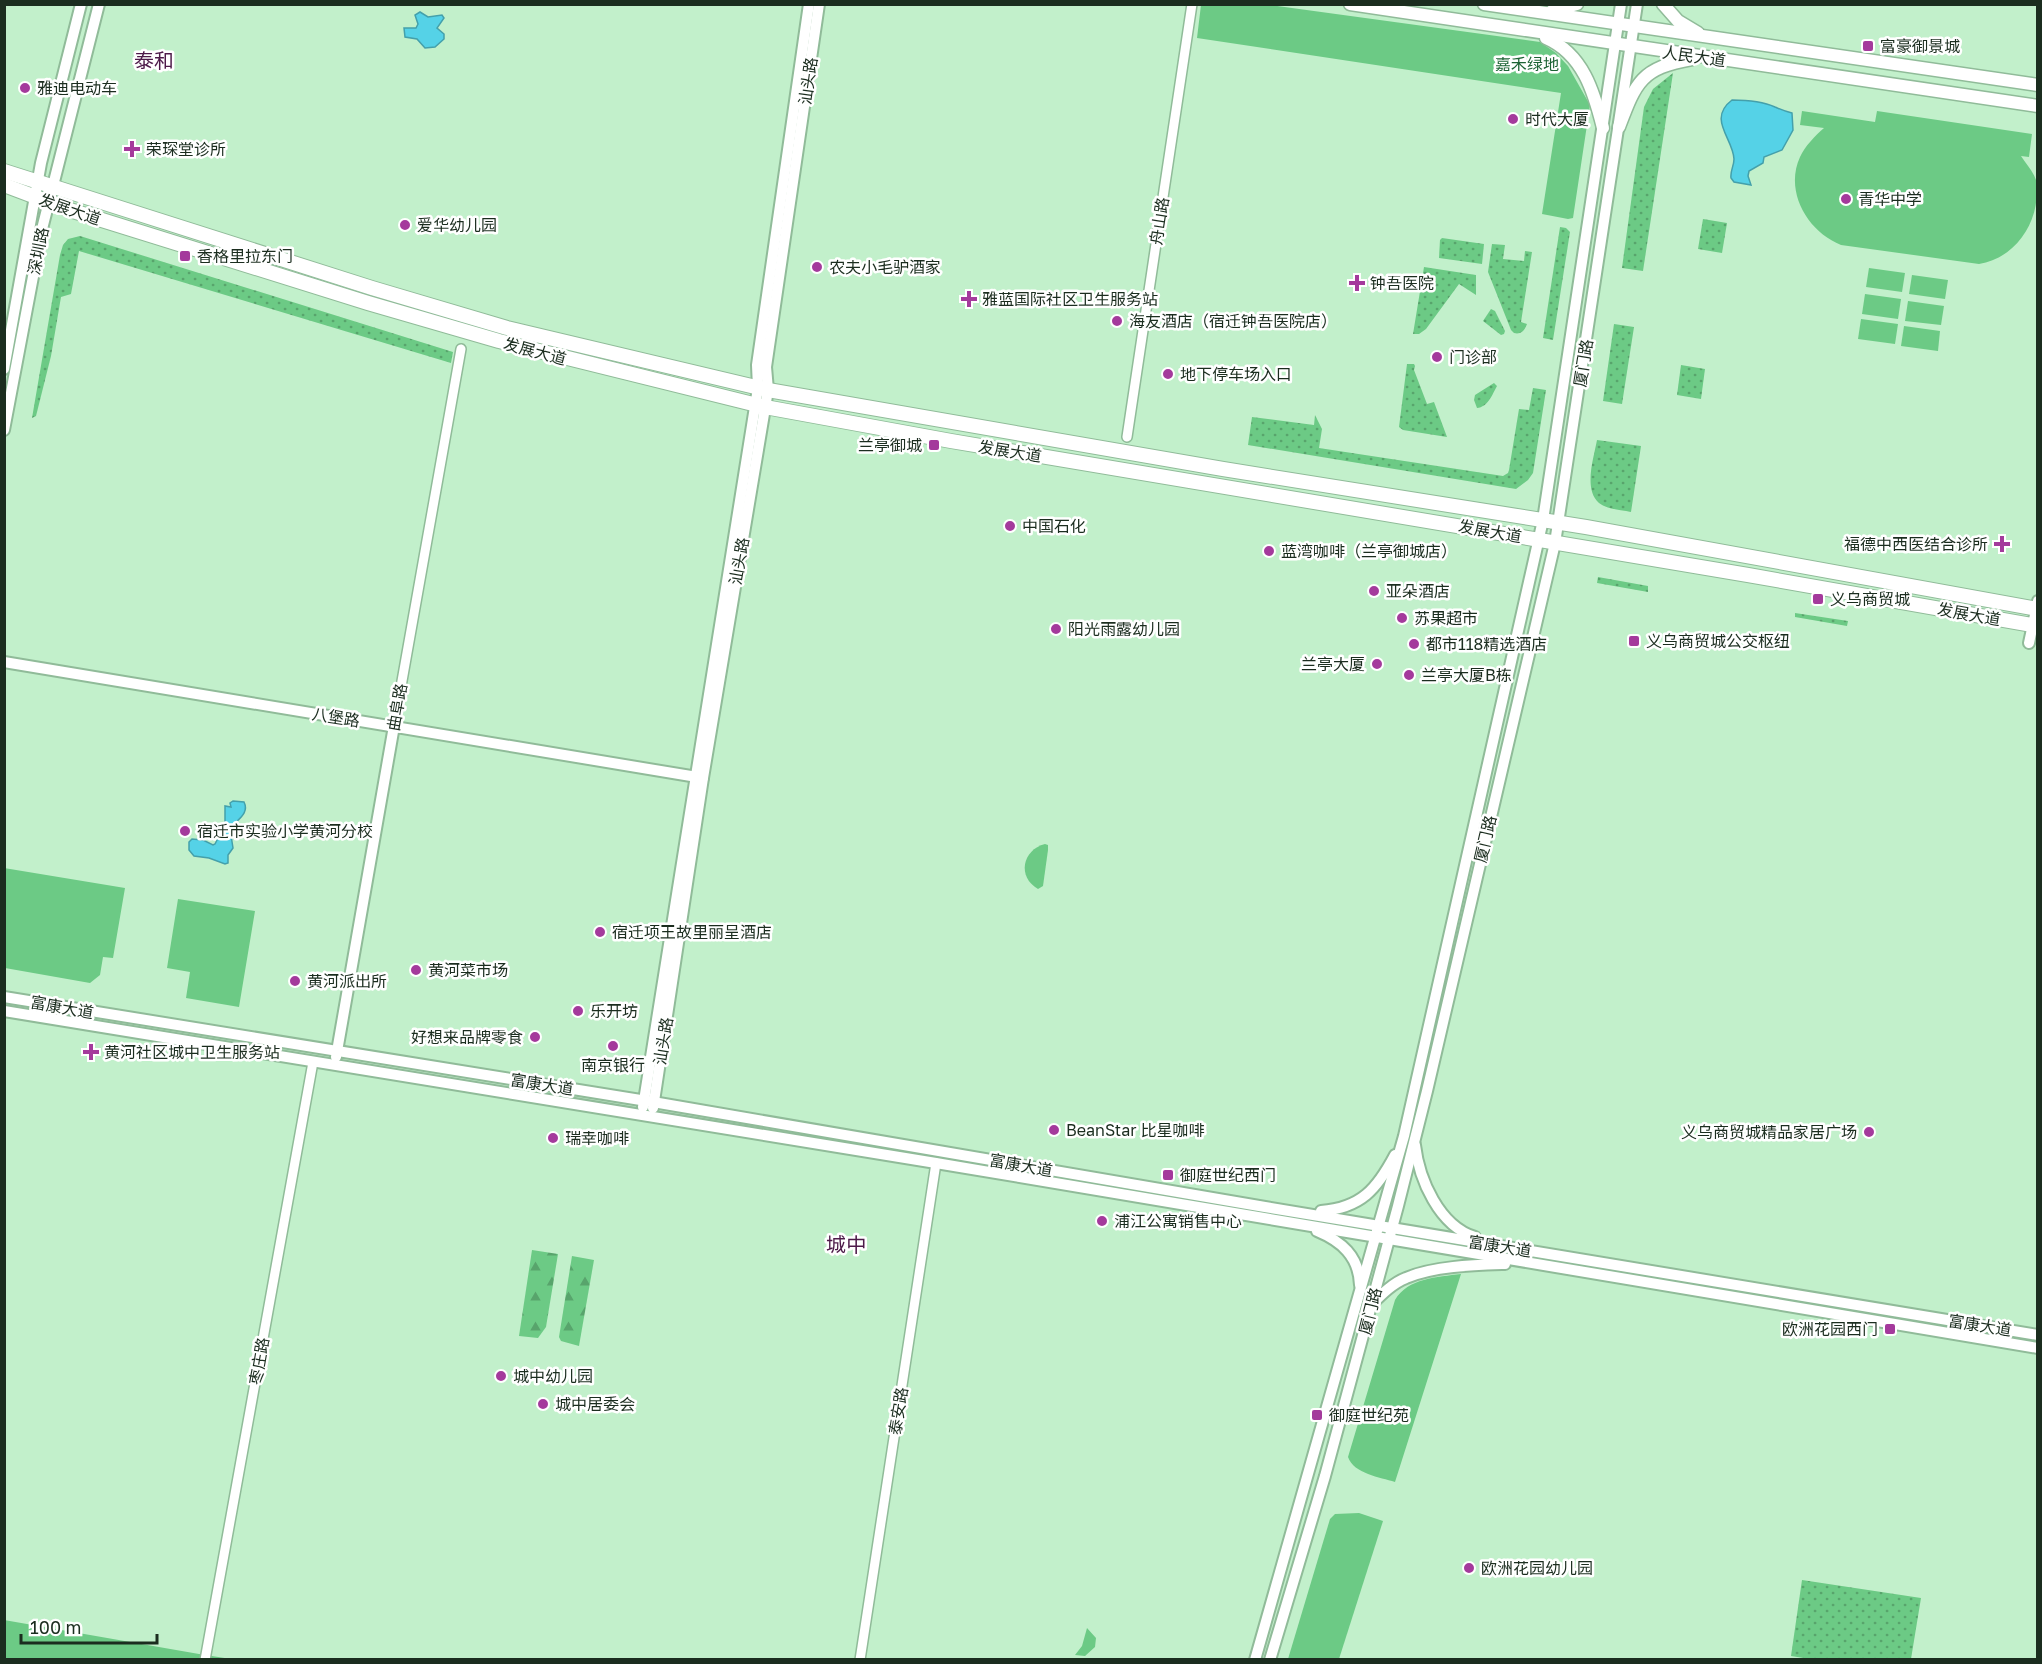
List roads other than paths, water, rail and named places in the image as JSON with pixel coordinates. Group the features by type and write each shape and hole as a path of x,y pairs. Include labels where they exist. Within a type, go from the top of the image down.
{"main road":[{"name":"人民大道","path":"1350,4 2037,106"},
{"name":"人民大道","path":"1484,4 2037,85"},
{"path":"1541,13 1577,4"},
{"path":"1663,4 1678,21 1705,37"},
{"path":"1534,32 1559,43 1579,64 1596,100 1603,128"},
{"path":"1619,128 1632,92 1647,75 1670,63 1702,57"},
{"name":"发展大道","path":"4,171 372,288 507,328 763,389 1223,470 1543,520 2037,606"},
{"name":"发展大道","path":"4,185 49,203 368,303 576,362 760,406 2035,626"}],"street":[{"name":"深圳路","path":"4,369 38,181 81,4"},
{"name":"深圳路","path":"4,430 42,229 99,4"},
{"name":"汕头路","path":"763,389 756,365 809,4"},
{"name":"汕头路","path":"646,1116 763,389 819,4"},
{"name":"舟山路","path":"1127,437 1192,4"},
{"name":"厦门路","path":"1270,1659 1326,1476 1392,1228 1409,1137 1543,520 1621,4"},
{"name":"厦门路","path":"1255,1659 1379,1226 1427,1091 1555,543 1637,4"},
{"name":"曲阜路","path":"335,1065 461,349"},
{"path":"2029,643 2035,626 2037,606"},
{"name":"八堡路","path":"4,662 700,777"},
{"name":"富康大道","path":"4,997 649,1102 2037,1335"},
{"name":"富康大道","path":"4,1011 936,1163 2037,1348"},
{"name":"枣庄路","path":"205,1659 313,1062"},
{"path":"1303,1213 1343,1209 1362,1199 1382,1179 1409,1137"},
{"path":"1409,1137 1429,1191 1458,1230 1472,1236 1531,1251"},
{"name":"泰安路","path":"860,1659 936,1163"},
{"path":"1300,1225 1337,1240 1346,1248 1359,1272 1360,1296"},
{"path":"1372,1304 1398,1282 1426,1272 1486,1264 1530,1264"}],"water":[{"path":"420,12 428,17 442,15 444,18 437,28 444,34 444,39 435,47 425,48 417,39 405,37 404,28 416,28 418,24 415,15"},
{"path":"1732,100 1759,102 1792,113 1793,130 1782,150 1764,157 1763,163 1749,171 1751,185 1734,182 1731,178 1733,151 1721,121 1725,107"},
{"path":"244,802 245,810 230,829 233,848 228,855 228,863 194,856 189,850 189,842 192,839 215,844 225,824 225,806 231,807 230,803"}],"place":[{"name":"富豪御景城","path":"1868,46"},
{"name":"雅迪电动车","path":"25,88"},
{"name":"时代大厦","path":"1513,119"},
{"name":"荣琛堂诊所","path":"132,149"},
{"name":"青华中学","path":"1846,199"},
{"name":"爱华幼儿园","path":"405,225"},
{"name":"香格里拉东门","path":"185,256"},
{"name":"农夫小毛驴酒家","path":"817,267"},
{"name":"钟吾医院","path":"1357,283"},
{"name":"雅蓝国际社区卫生服务站","path":"969,299"},
{"name":"海友酒店（宿迁钟吾医院店）","path":"1117,321"},
{"name":"门诊部","path":"1437,357"},
{"name":"地下停车场入口","path":"1168,374"},
{"name":"兰亭御城","path":"934,445"},
{"name":"中国石化","path":"1010,526"},
{"name":"福德中西医结合诊所","path":"2002,544"},
{"name":"蓝湾咖啡（兰亭御城店）","path":"1269,551"},
{"name":"亚朵酒店","path":"1374,591"},
{"name":"义乌商贸城","path":"1818,599"},
{"name":"苏果超市","path":"1402,618"},
{"name":"阳光雨露幼儿园","path":"1056,629"},
{"name":"义乌商贸城公交枢纽","path":"1634,641"},
{"name":"都市118精选酒店","path":"1414,644"},
{"name":"兰亭大厦","path":"1377,664"},
{"name":"兰亭大厦B栋","path":"1409,675"},
{"name":"宿迁市实验小学黄河分校","path":"185,831"},
{"name":"宿迁项王故里丽呈酒店","path":"600,932"},
{"name":"黄河菜市场","path":"416,970"},
{"name":"黄河派出所","path":"295,981"},
{"name":"乐开坊","path":"578,1011"},
{"name":"好想来品牌零食","path":"535,1037"},
{"name":"南京银行","path":"613,1046"},
{"name":"黄河社区城中卫生服务站","path":"91,1052"},
{"name":"BeanStar 比星咖啡","path":"1054,1130"},
{"name":"义乌商贸城精品家居广场","path":"1869,1132"},
{"name":"瑞幸咖啡","path":"553,1138"},
{"name":"御庭世纪西门","path":"1168,1175"},
{"name":"浦江公寓销售中心","path":"1102,1221"},
{"name":"欧洲花园西门","path":"1890,1329"},
{"name":"城中幼儿园","path":"501,1376"},
{"name":"城中居委会","path":"543,1404"},
{"name":"御庭世纪苑","path":"1317,1415"},
{"name":"欧洲花园幼儿园","path":"1469,1568"}],"district":[{"name":"泰和","path":"154,60"},
{"name":"城中","path":"846,1244"}],"park label":[{"name":"嘉禾绿地","path":"1527,64"}]}
